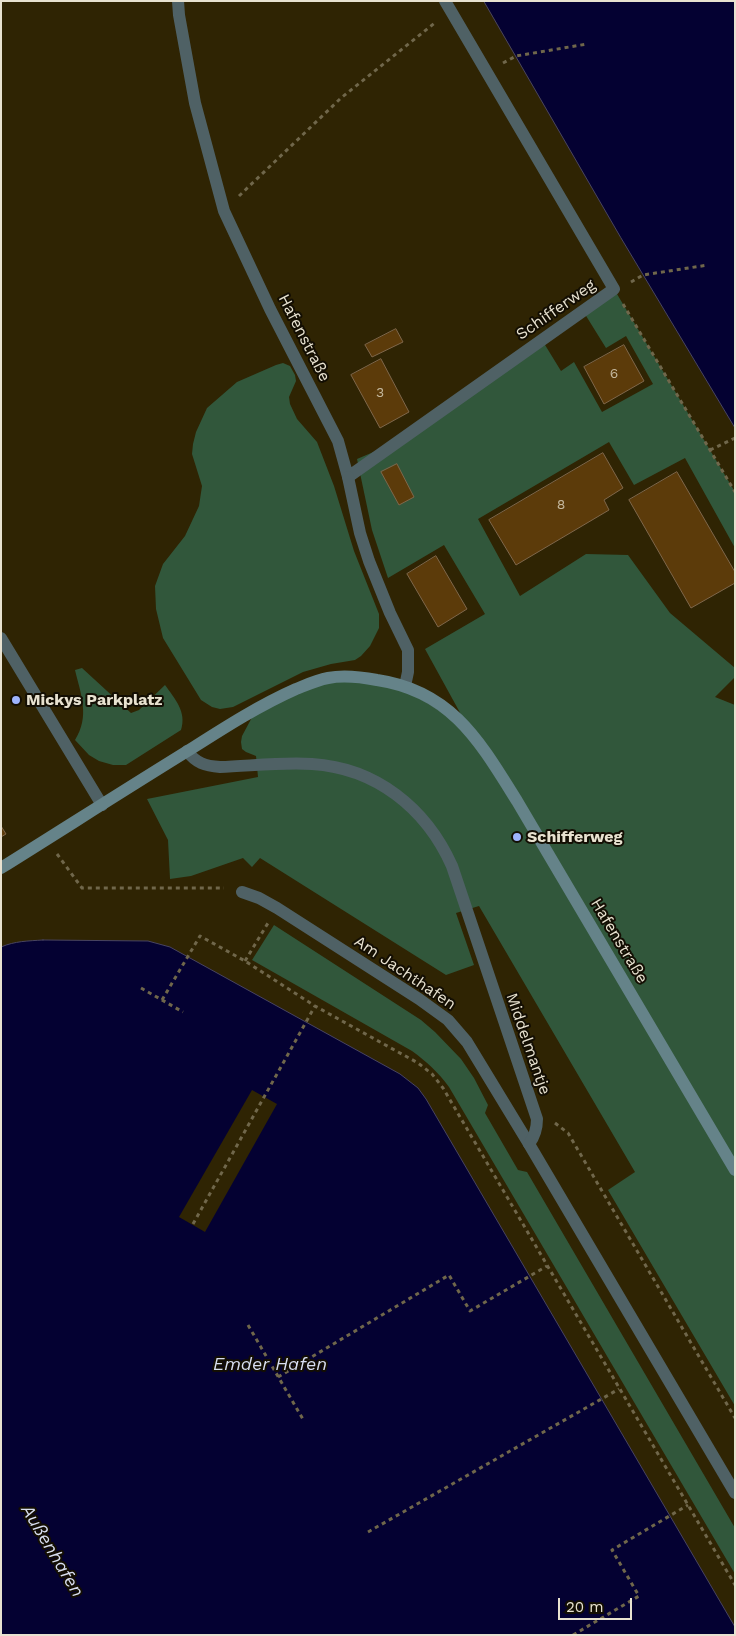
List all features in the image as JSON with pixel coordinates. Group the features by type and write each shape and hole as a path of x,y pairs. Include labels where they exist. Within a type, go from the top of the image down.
{"street":[{"name":"Hafenstraße","path":"178,1 195,103 224,211 270,309 338,441 360,534 369,561 390,613 408,650 408,672 404,686"},
{"path":"448,6 614,289"},
{"name":"Schifferweg","path":"348,478 614,289"},
{"path":"1,638 102,805"},
{"name":"Hafenstraße","path":"1,868 187,751 272,701 310,683 342,676 371,679 404,686 421,693 448,709 471,731 486,751 735,1170"},
{"name":"Middelmantje","path":"187,751 199,763 207,766 310,764 340,768 374,780 416,811 436,836 452,866 537,1119 534,1138 529,1144"},
{"name":"Am Jachthafen","path":"242,892 259,898 277,908 419,999 448,1020 478,1058 529,1144"},
{"path":"529,1144 735,1493"}],"path":[{"path":"224,211 341,98 448,6"},
{"path":"516,56 587,44"},
{"path":"643,275 708,265"},
{"name":"Schifferweg","path":"614,289 735,492"},
{"path":"710,450 735,438"},
{"path":"58,855 82,888 216,888 242,892"},
{"path":"162,1000 200,936 245,961 315,1006 418,1063 432,1074 443,1088 735,1586"},
{"path":"245,961 259,938"},
{"path":"141,988 183,1012"},
{"path":"193,1224 315,1006"},
{"path":"537,1119 553,1121 568,1133 735,1418"},
{"path":"278,1377 449,1275 470,1311 547,1266"},
{"path":"248,1325 304,1421"},
{"path":"368,1532 619,1388"},
{"path":"573,1635 639,1596 612,1550 688,1505"}],"green space":[{"path":"614,289 735,492 735,548 685,458 634,485 609,442 478,519 520,596 586,554 628,555 670,613 735,668 735,677 715,697 735,705 735,1406 608,1190 635,1172 479,906 456,913 474,965 446,975 260,858 252,867 243,858 191,876 170,879 168,840 147,799 258,777 256,756 242,749 241,742 242,736 257,708 327,678 395,683 469,729 425,649 485,614 444,545 388,578 372,530 357,459 397,442 542,340 561,371 574,362 602,412 653,384 626,336 606,348 583,311"},
{"path":"283,363 290,366 295,375 296,381 289,397 290,404 297,419 317,442 334,486 354,551 379,614 379,628 370,646 355,660 303,672 233,707 220,709 212,707 201,700 163,638 156,609 155,586 163,564 185,536 199,506 202,486 192,454 196,432 207,408 237,382"},
{"path":"82,668 131,713 139,710 165,685 179,706 182,717 181,730 126,765 113,765 99,761 89,755 75,740 80,731 83,705 75,670"},
{"path":"274,925 421,1020 461,1059 474,1078 488,1105 485,1113 518,1170 527,1172 735,1528 735,1574 449,1087 423,1059 412,1051 252,960"}],"water":[{"path":"484,1 735,1 735,428 621,238"},
{"name":"Emder Hafen","path":"43,940 148,941 170,947 400,1074 418,1088 735,1627 735,1635 1,1635 1,947 16,942"}],"pier":[{"path":"252,1090 277,1104 205,1232 179,1217"}],"building":[{"path":"396,329 403,342 372,357 365,345"},
{"path":"624,345 644,381 604,404 584,367"},
{"path":"381,359 409,412 380,428 351,375"},
{"path":"603,453 623,488 604,500 609,510 516,565 489,520"},
{"path":"397,464 414,497 399,505 381,472"},
{"path":"677,472 735,572 735,583 691,608 629,500"},
{"path":"436,556 467,609 438,627 407,574"},
{"path":"1,826 6,834 1,837"}],"place":[{"name":"Mickys Parkplatz","path":"16,700"},
{"name":"Schifferweg","path":"517,837"}],"water label":[{"name":"Außenhafen","path":"52,1551"}]}
